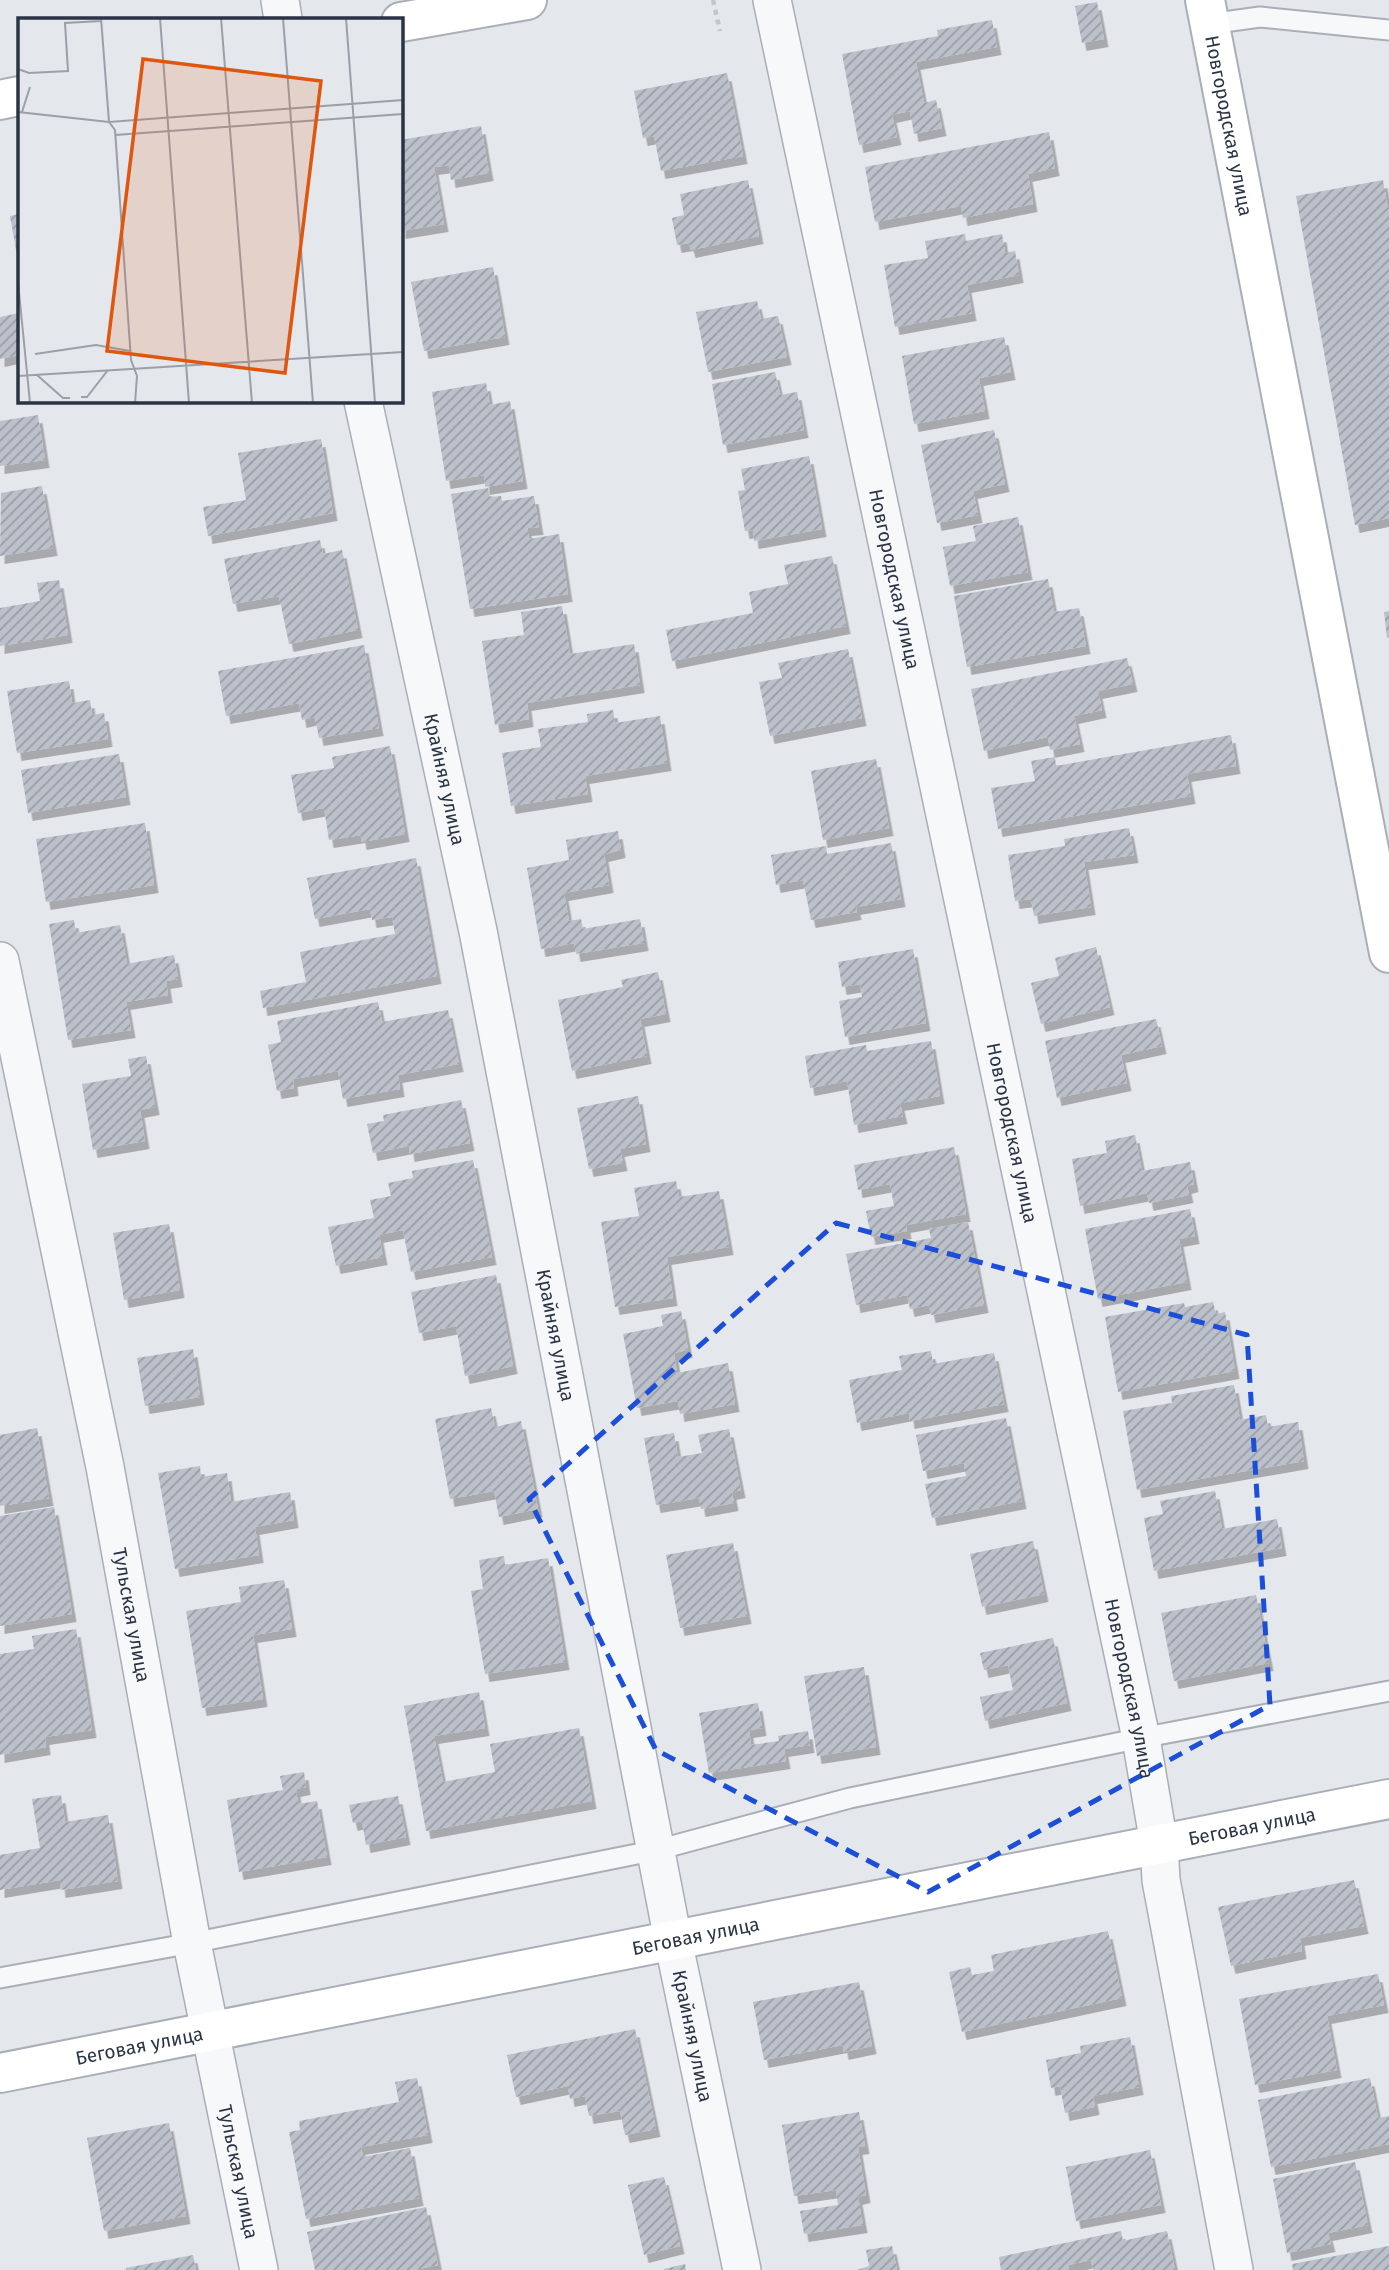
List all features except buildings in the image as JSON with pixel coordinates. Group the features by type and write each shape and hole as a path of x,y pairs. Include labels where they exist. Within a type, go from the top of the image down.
{"street":[{"path":"279,0 283,18"},
{"path":"402,22 527,0"},
{"name":"Новгородская улица","path":"772,0 1141,1738 1159,1844 1163,1891 1234,2270"},
{"name":"Новгородская улица","path":"1207,12 1389,953"},
{"path":"0,100 18,96"},
{"name":"Крайняя улица","path":"363,402 478,931 673,1940 742,2270"},
{"name":"Тульская улица","path":"0,961 105,1467 192,1943 259,2270"},
{"name":"Беговая улица","path":"0,2073 1389,1799"}],"lane":[{"path":"1207,12 1389,30"},
{"path":"0,1978 192,1943 657,1850 850,1798 1141,1738 1389,1691"}],"path":[{"path":"713,0 720,31"}],"highlighted area":[{"path":"836,1223 1247,1335 1270,1705 928,1892 656,1750 529,1499"}]}
